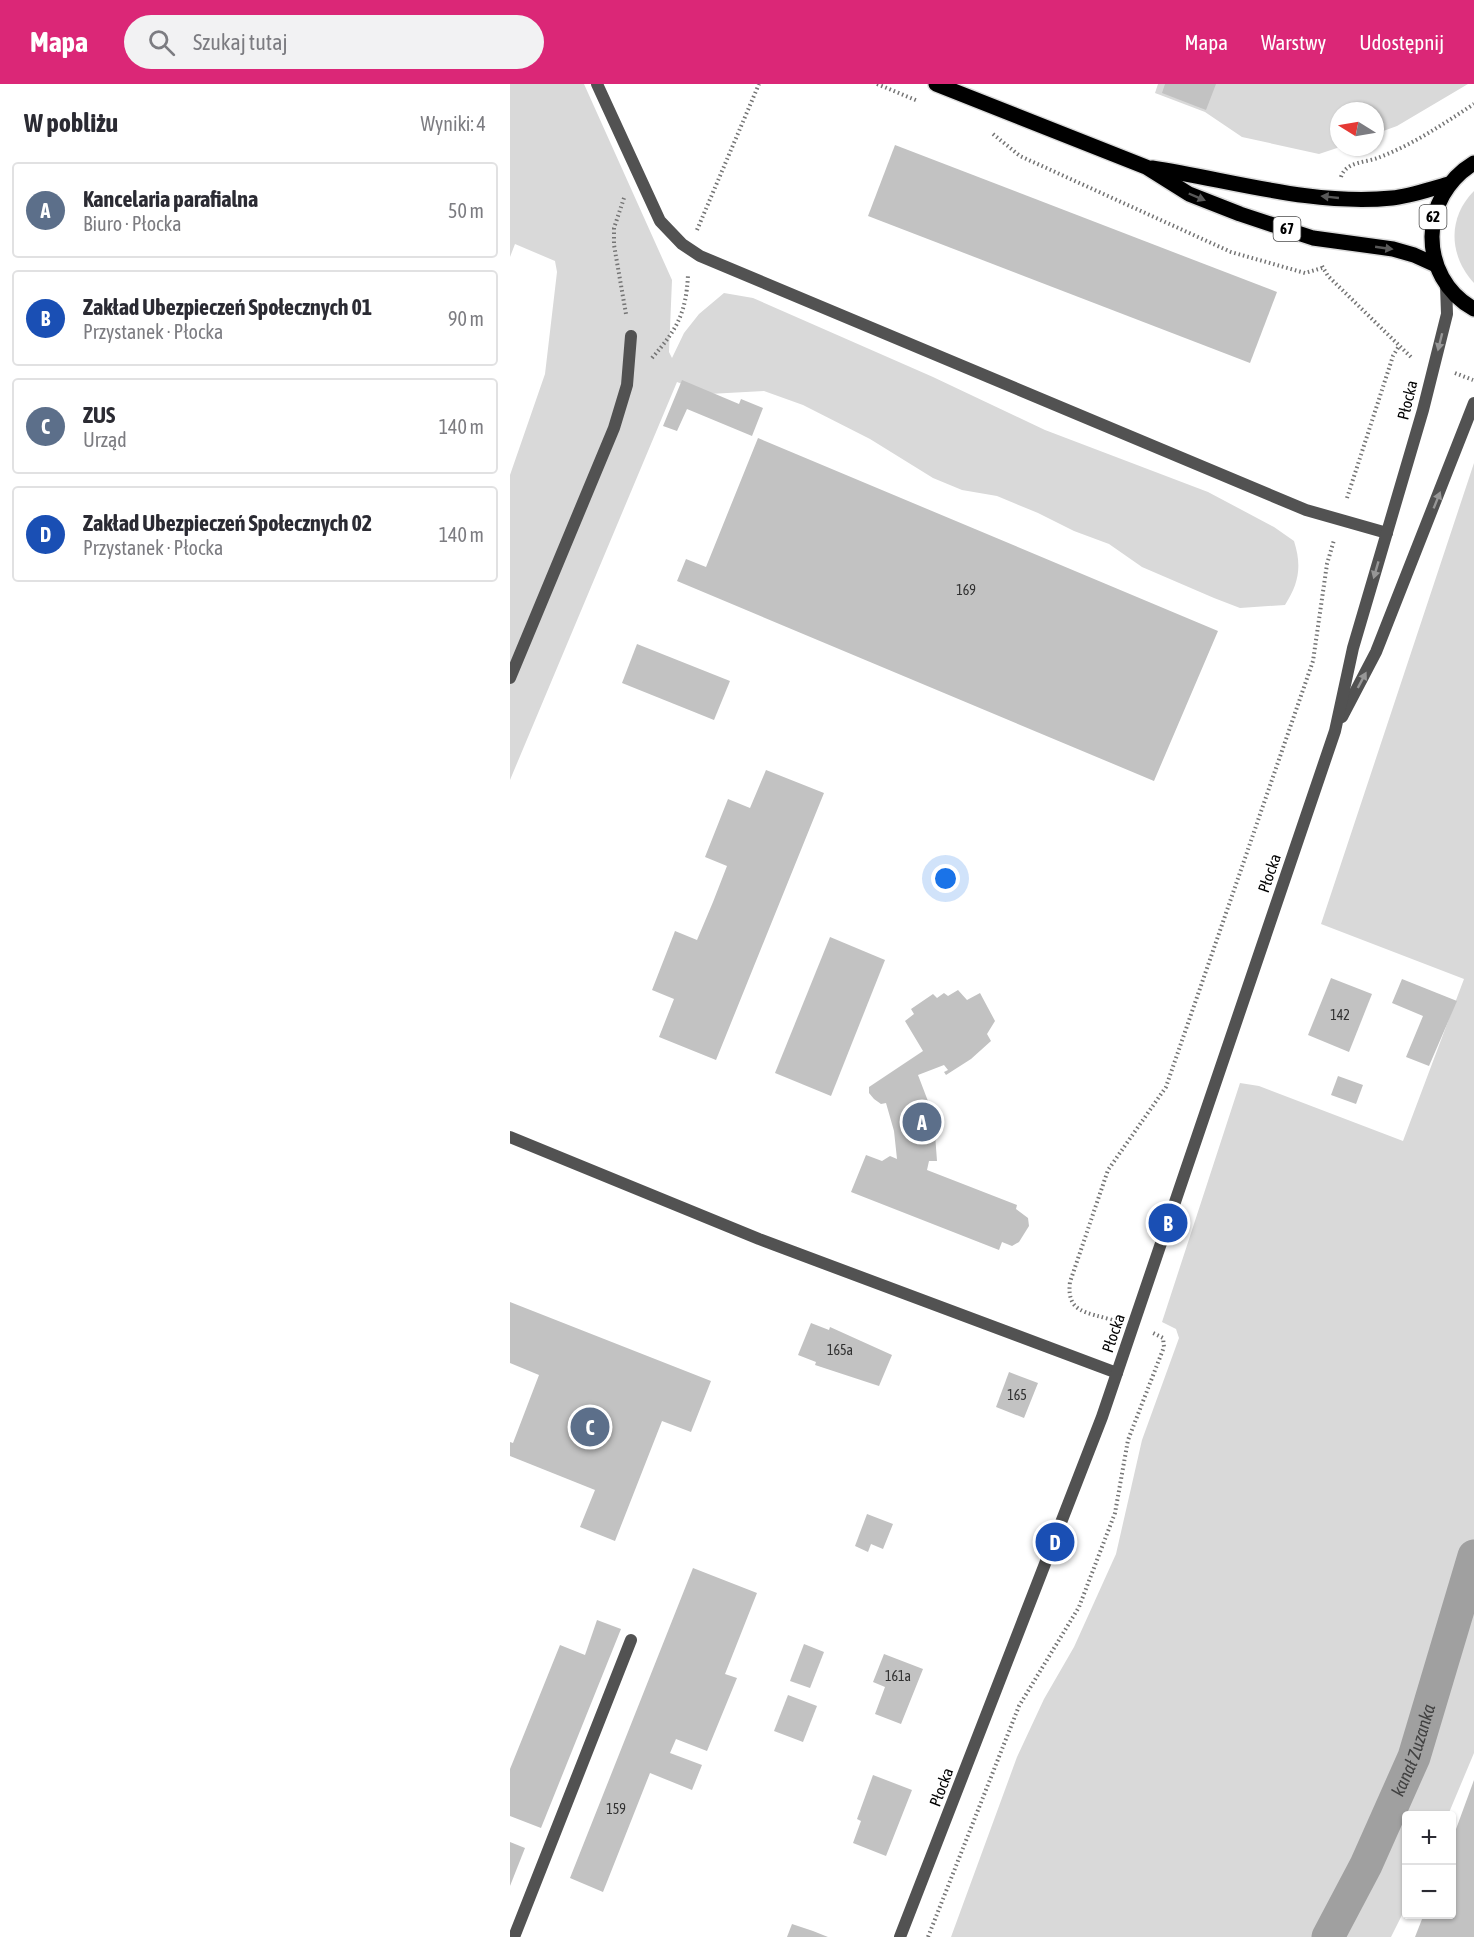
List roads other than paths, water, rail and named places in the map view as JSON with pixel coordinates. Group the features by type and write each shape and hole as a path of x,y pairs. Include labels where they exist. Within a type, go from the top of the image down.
{"main road":[{"name":"67","path":"936,84 1146,168 1189,194 1266,223 1312,238 1393,249 1436,265"},
{"name":"62","path":"1474,163 1449,184 1433,214 1432,249 1436,265 1446,285 1457,297 1474,309"},
{"name":"67","path":"1146,168 1357,200 1393,198 1449,184"}],"street":[{"path":"597,84 660,220 689,249 1306,510 1387,532"},
{"name":"Płocka","path":"900,1937 1051,1553 1117,1373 1335,731 1353,648 1447,314 1446,285"},
{"path":"510,678 614,428 627,385 631,336"},
{"name":"Płocka","path":"1335,731 1376,652 1474,403"},
{"path":"510,1137 759,1239 1117,1373"},
{"path":"514,1937 631,1640"}],"waterway":[{"name":"kanał Zuzanka","path":"1328,1937 1366,1865 1414,1757 1474,1556"}],"place":[{"name":"Kancelaria parafialna","path":"922,1122"},
{"name":"Zakład Ubezpieczeń Społecznych 01","path":"1168,1223"},
{"name":"ZUS","path":"590,1427"},
{"name":"Zakład Ubezpieczeń Społecznych 02","path":"1055,1542"}]}
